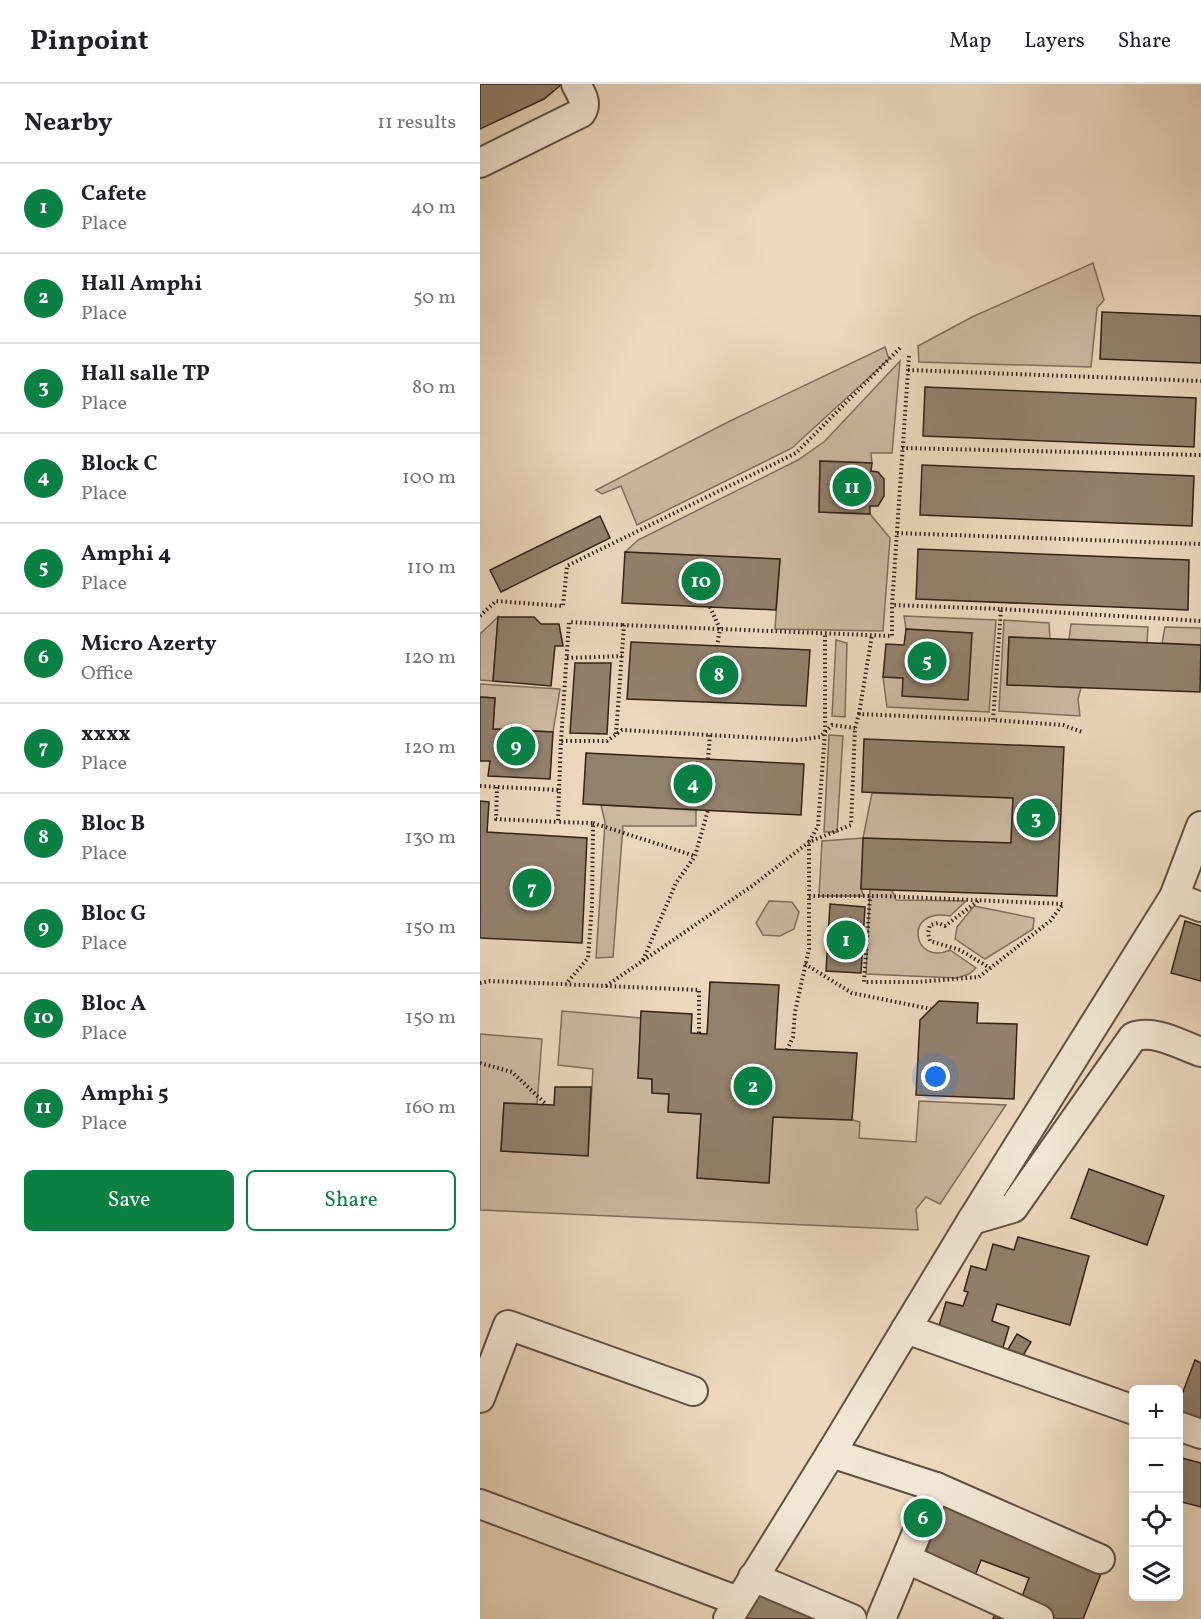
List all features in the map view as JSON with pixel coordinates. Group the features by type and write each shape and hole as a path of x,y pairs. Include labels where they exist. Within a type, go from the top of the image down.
{"street":[{"path":"480,163 581,113 585,108 585,101 576,84"},
{"path":"740,1599 831,1454 972,1220 1174,897 1201,826"},
{"path":"1174,897 1201,907"},
{"path":"972,1220 1013,1208 1133,1037 1141,1034 1154,1035 1201,1052"},
{"path":"480,1398 508,1325 693,1391"},
{"path":"906,1329 1129,1408"},
{"path":"1183,1427 1201,1434"},
{"path":"831,1454 936,1487 1100,1558"},
{"path":"881,1619 936,1487"},
{"path":"480,1504 740,1599 852,1619"},
{"path":"907,1559 1039,1619"}],"path":[{"path":"480,616 496,602 563,606 567,566 796,453 900,348"},
{"path":"558,822 569,622 892,636 892,605 909,356"},
{"path":"908,370 1201,381"},
{"path":"902,448 1201,455"},
{"path":"897,533 1201,544"},
{"path":"892,605 1201,621"},
{"path":"710,607 720,629 717,646"},
{"path":"993,720 1000,609"},
{"path":"616,734 624,625"},
{"path":"787,1050 793,1036 795,1012 809,949 809,842 818,826 825,732 825,633"},
{"path":"606,986 752,886 809,842 851,825 855,728 872,635"},
{"path":"567,658 622,656"},
{"path":"859,714 1063,725 1082,732"},
{"path":"561,741 607,741 622,730 797,740 820,736 832,725 855,728"},
{"path":"708,759 710,735"},
{"path":"480,786 559,790"},
{"path":"497,787 496,819 593,824 695,855"},
{"path":"643,961 676,883 695,855 708,810"},
{"path":"566,984 588,958 592,906 593,824"},
{"path":"809,896 870,896 1062,904 1050,921 979,977 917,982 864,982 870,896"},
{"path":"978,900 945,927 938,923 930,925 928,933 930,941 960,950 990,968"},
{"path":"805,964 852,993 931,1009"},
{"path":"480,983 490,981 699,990 699,1034"},
{"path":"480,1063 512,1072 546,1104"}],"shaded area":[{"path":"1093,263 1104,300 1097,308 1091,367 919,362 918,346 972,317"},
{"path":"885,347 889,359 792,448 637,525 621,486 602,494 596,490 730,421"},
{"path":"900,361 892,453 871,453 872,463 820,461 819,512 870,514 890,538 883,631 775,629 780,559 625,552 638,540 798,460 825,441"},
{"path":"904,616 996,620 989,712 887,707 883,677 903,678 972,633 906,629"},
{"path":"498,617 493,681 480,680 480,634"},
{"path":"1004,620 1049,623 1050,639 1009,637 1007,684 1081,688 1078,699 1080,716 999,711"},
{"path":"1071,624 1148,627 1147,643 1069,639"},
{"path":"1165,627 1201,628 1201,645 1162,643"},
{"path":"836,640 847,643 845,717 832,716"},
{"path":"480,684 560,689 553,732 493,729 495,698 480,697"},
{"path":"829,735 843,736 837,832 824,832"},
{"path":"872,793 1013,798 1011,843 864,838 861,889 864,896 819,896 822,841 863,838"},
{"path":"601,805 696,810 696,826 623,826 613,957 596,958 605,822"},
{"path":"870,889 892,890 896,900 966,901 950,916 935,916 925,920 919,927 918,936 921,944 928,951 937,953 950,950 976,968 969,974 957,978 866,974"},
{"path":"769,901 792,902 799,912 794,929 780,936 763,935 756,923"},
{"path":"974,906 1034,918 1033,929 985,959 955,939 957,927"},
{"path":"562,1011 641,1018 638,1078 652,1079 652,1093 669,1094 668,1112 701,1114 697,1178 769,1183 773,1117 853,1120 860,1122 859,1138 916,1142 919,1101 1006,1105 940,1204 926,1197 916,1209 918,1230 480,1210 480,1034 542,1039 537,1104 504,1103 501,1151 588,1155 593,1069 558,1065"}],"building":[{"path":"480,84 562,84 544,99 480,129"},
{"path":"1102,312 1201,316 1201,363 1100,359"},
{"path":"925,387 1196,398 1194,447 923,436"},
{"path":"820,461 872,463 871,471 878,472 884,479 884,496 878,506 870,506 870,514 819,512"},
{"path":"922,465 1194,476 1192,526 920,515"},
{"path":"600,516 610,538 501,592 490,570"},
{"path":"918,549 1189,560 1188,610 916,599"},
{"path":"625,552 780,559 776,610 622,603"},
{"path":"498,617 534,617 541,624 559,624 563,646 555,646 551,686 493,681"},
{"path":"906,629 972,633 968,700 902,696 903,678 883,677 886,644 904,645"},
{"path":"1009,637 1201,645 1200,692 1007,685"},
{"path":"631,642 810,650 806,706 627,699"},
{"path":"575,663 611,663 607,734 570,733"},
{"path":"480,697 495,698 493,729 553,732 550,779 488,776 490,761 480,761"},
{"path":"864,739 1064,747 1057,896 861,889 863,838 1011,843 1013,798 862,792"},
{"path":"586,753 804,764 801,815 583,804"},
{"path":"480,801 489,802 487,832 587,838 582,943 480,938"},
{"path":"830,904 865,907 861,973 826,971"},
{"path":"1185,921 1201,926 1201,981 1171,973"},
{"path":"710,982 779,985 775,1049 857,1053 852,1120 773,1117 769,1183 697,1178 701,1114 668,1112 669,1094 652,1093 652,1079 638,1078 641,1011 692,1014 691,1033 707,1034"},
{"path":"939,1001 978,1003 977,1023 1017,1024 1014,1099 916,1095 920,1020"},
{"path":"555,1087 591,1087 588,1156 501,1151 504,1103 554,1105"},
{"path":"1089,1169 1164,1196 1147,1245 1071,1218"},
{"path":"1018,1237 1089,1256 1070,1325 997,1304 992,1321 1009,1327 1002,1351 939,1326 946,1302 963,1306 968,1292 964,1291 971,1266 986,1270 993,1244 1014,1250"},
{"path":"1017,1334 1031,1342 1021,1359 1007,1351"},
{"path":"1195,1360 1201,1363 1201,1440 1183,1427 1183,1392"},
{"path":"1183,1458 1201,1463 1201,1507 1183,1502"},
{"path":"944,1505 1104,1566 1083,1619 993,1619 999,1603 1017,1610 1029,1578 981,1560 973,1581 922,1562"},
{"path":"756,1585 840,1619 742,1619"}],"place":[{"name":"Amphi 5","path":"852,487"},
{"name":"Bloc A","path":"701,581"},
{"name":"Amphi 4","path":"927,661"},
{"name":"Bloc B","path":"719,675"},
{"name":"Bloc G","path":"516,746"},
{"name":"Block C","path":"693,784"},
{"name":"Hall salle TP","path":"1036,818"},
{"name":"xxxx","path":"532,888"},
{"name":"Cafete","path":"846,940"},
{"name":"Hall Amphi","path":"753,1086"},
{"name":"Micro Azerty","path":"923,1518"}]}
